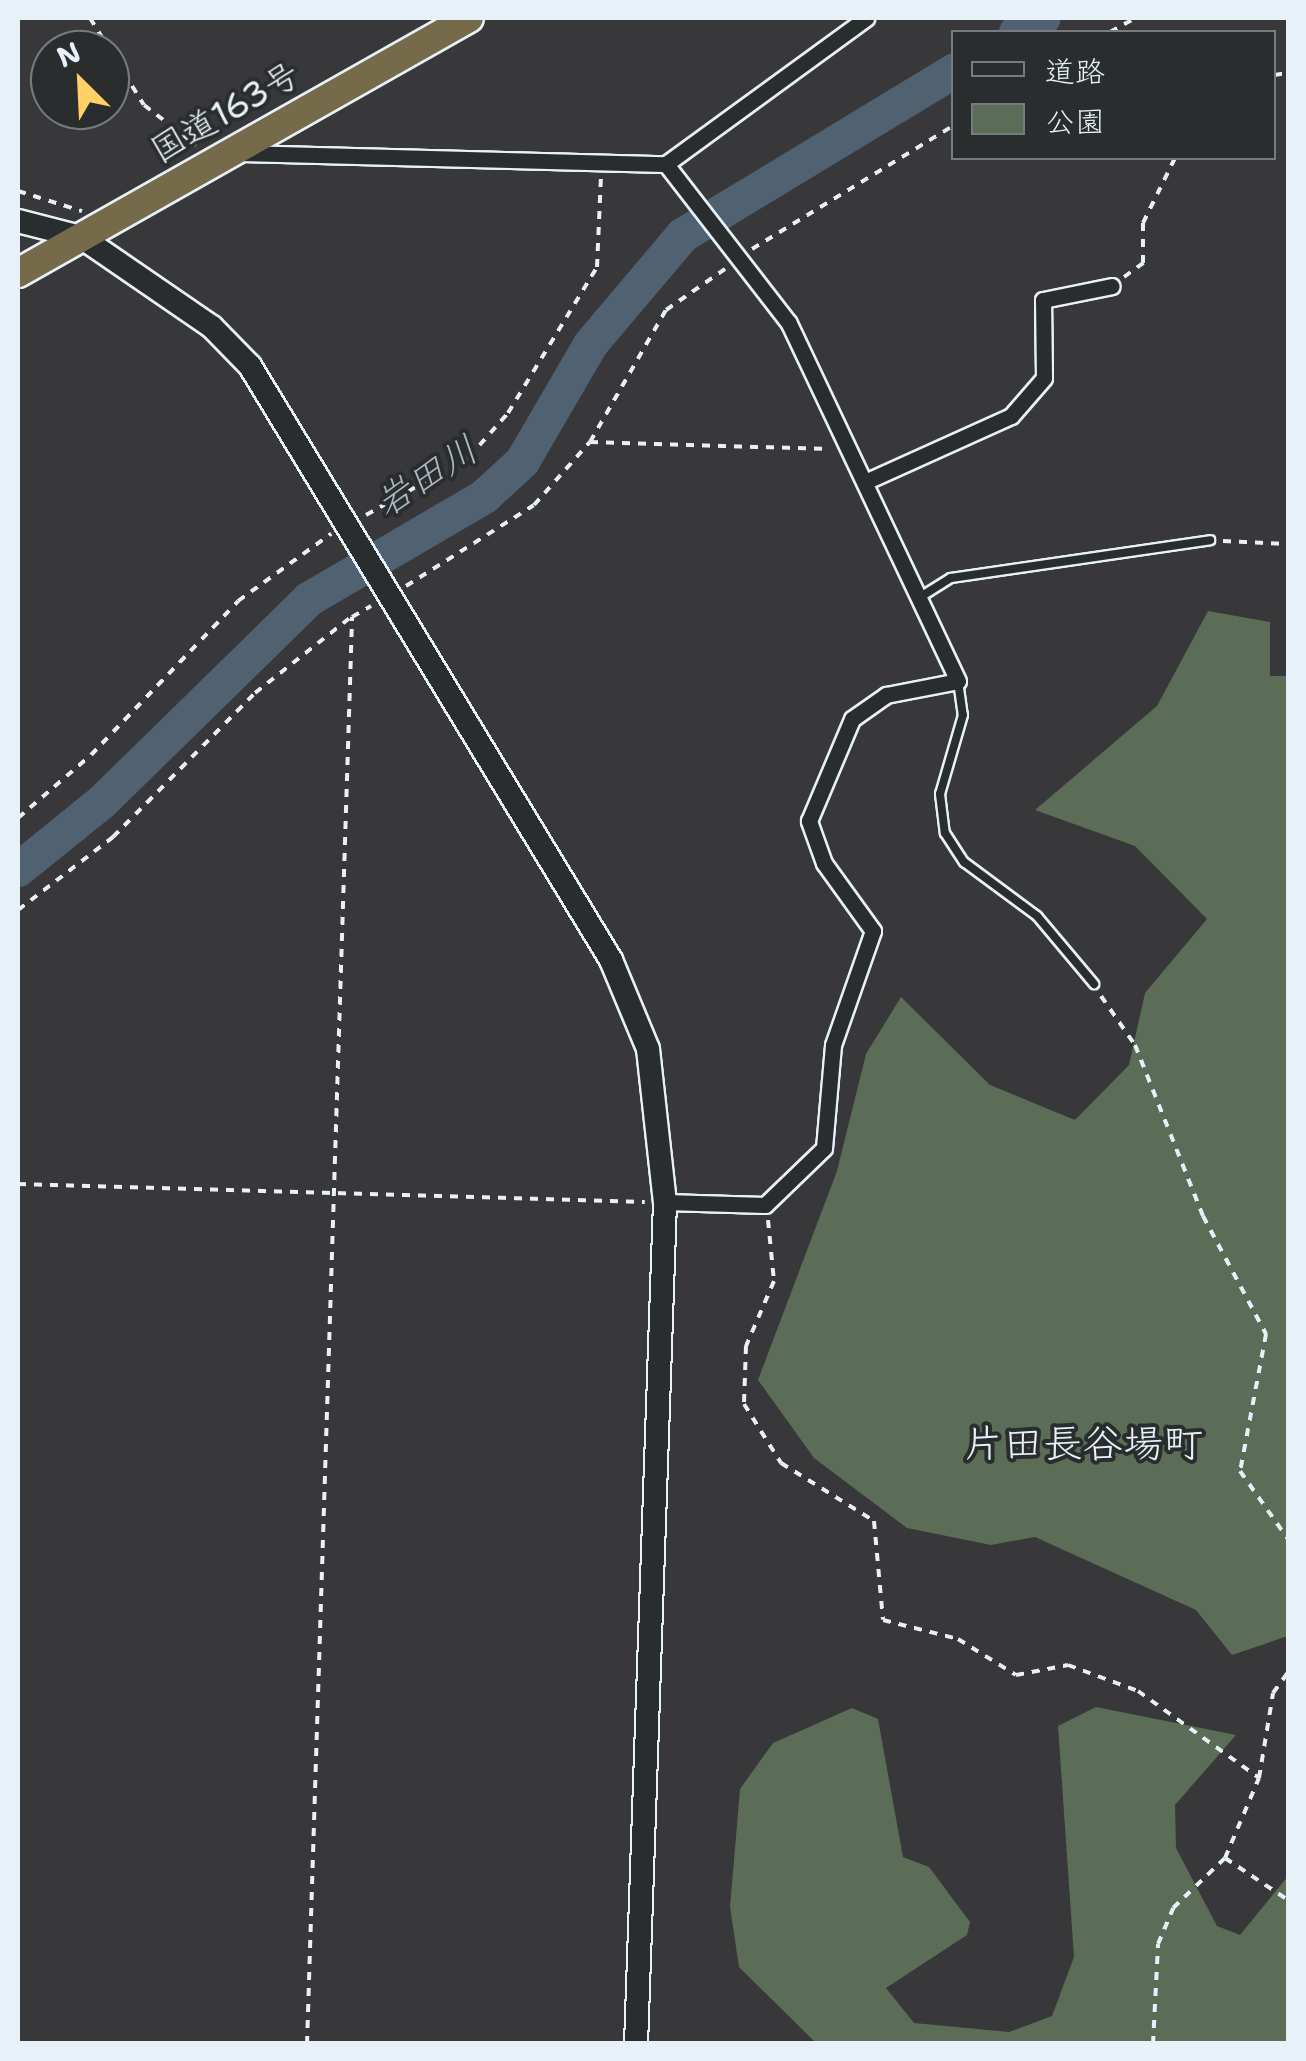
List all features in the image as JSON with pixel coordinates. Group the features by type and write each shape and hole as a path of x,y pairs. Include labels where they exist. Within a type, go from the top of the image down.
{"highway":[{"name":"国道163号","path":"18,274 469,18"}],"street":[{"path":"222,157 666,164 866,18"},
{"path":"664,1202 765,1205 824,1148 833,1046 873,931 824,863 809,821 823,778 852,719 886,696 958,682 922,596 788,322 744,259 666,164"},
{"path":"18,221 81,237 230,341 346,522 611,960 648,1049 664,1202 636,2044"},
{"path":"867,481 1011,416 1044,378 1042,300 1112,286"}],"lane":[{"path":"922,596 951,578 1210,540"},
{"path":"958,682 963,715 940,794 945,833 964,862 1038,916 1094,984"}],"path":[{"path":"90,18 144,106 222,157"},
{"path":"18,910 114,838 255,694 352,617 511,523 590,442 666,310 744,259 752,244 951,127"},
{"path":"1112,286 1143,262 1142,224 1174,160"},
{"path":"590,442 849,449"},
{"path":"1210,540 1288,544"},
{"path":"308,2044 352,617"},
{"path":"1094,984 1135,1045 1204,1216 1266,1334 1240,1471 1288,1539"},
{"path":"18,1184 664,1202"},
{"path":"765,1205 774,1280 746,1346 744,1404 780,1463 874,1521 883,1620 958,1640 1016,1675 1068,1665 1138,1691 1260,1778"},
{"path":"1153,2044 1158,1944 1173,1908 1224,1858 1260,1778 1267,1712 1288,1672"},
{"path":"1224,1858 1288,1900"}],"green space":[{"path":"1208,611 1270,622 1270,676 1288,676 1288,1636 1232,1655 1196,1610 1035,1537 991,1545 907,1528 814,1458 758,1380 837,1171 866,1054 901,997 990,1085 1075,1120 1129,1065 1145,993 1207,919 1135,846 1035,810 1157,706"},
{"path":"1096,1707 1236,1735 1175,1805 1176,1848 1217,1926 1240,1935 1288,1876 1288,2043 816,2043 739,1967 730,1907 740,1789 773,1743 852,1708 878,1719 903,1857 929,1867 970,1922 967,1935 886,1988 914,2023 1009,2032 1052,2016 1074,1957 1058,1726"}],"waterway":[{"name":"岩田川","path":"1020,30 1042,18"},
{"name":"岩田川","path":"18,869 102,801 308,599 484,496 522,461 590,344 682,235 951,72"}],"district":[{"name":"片田長谷場町","path":"1083,1443"}]}
